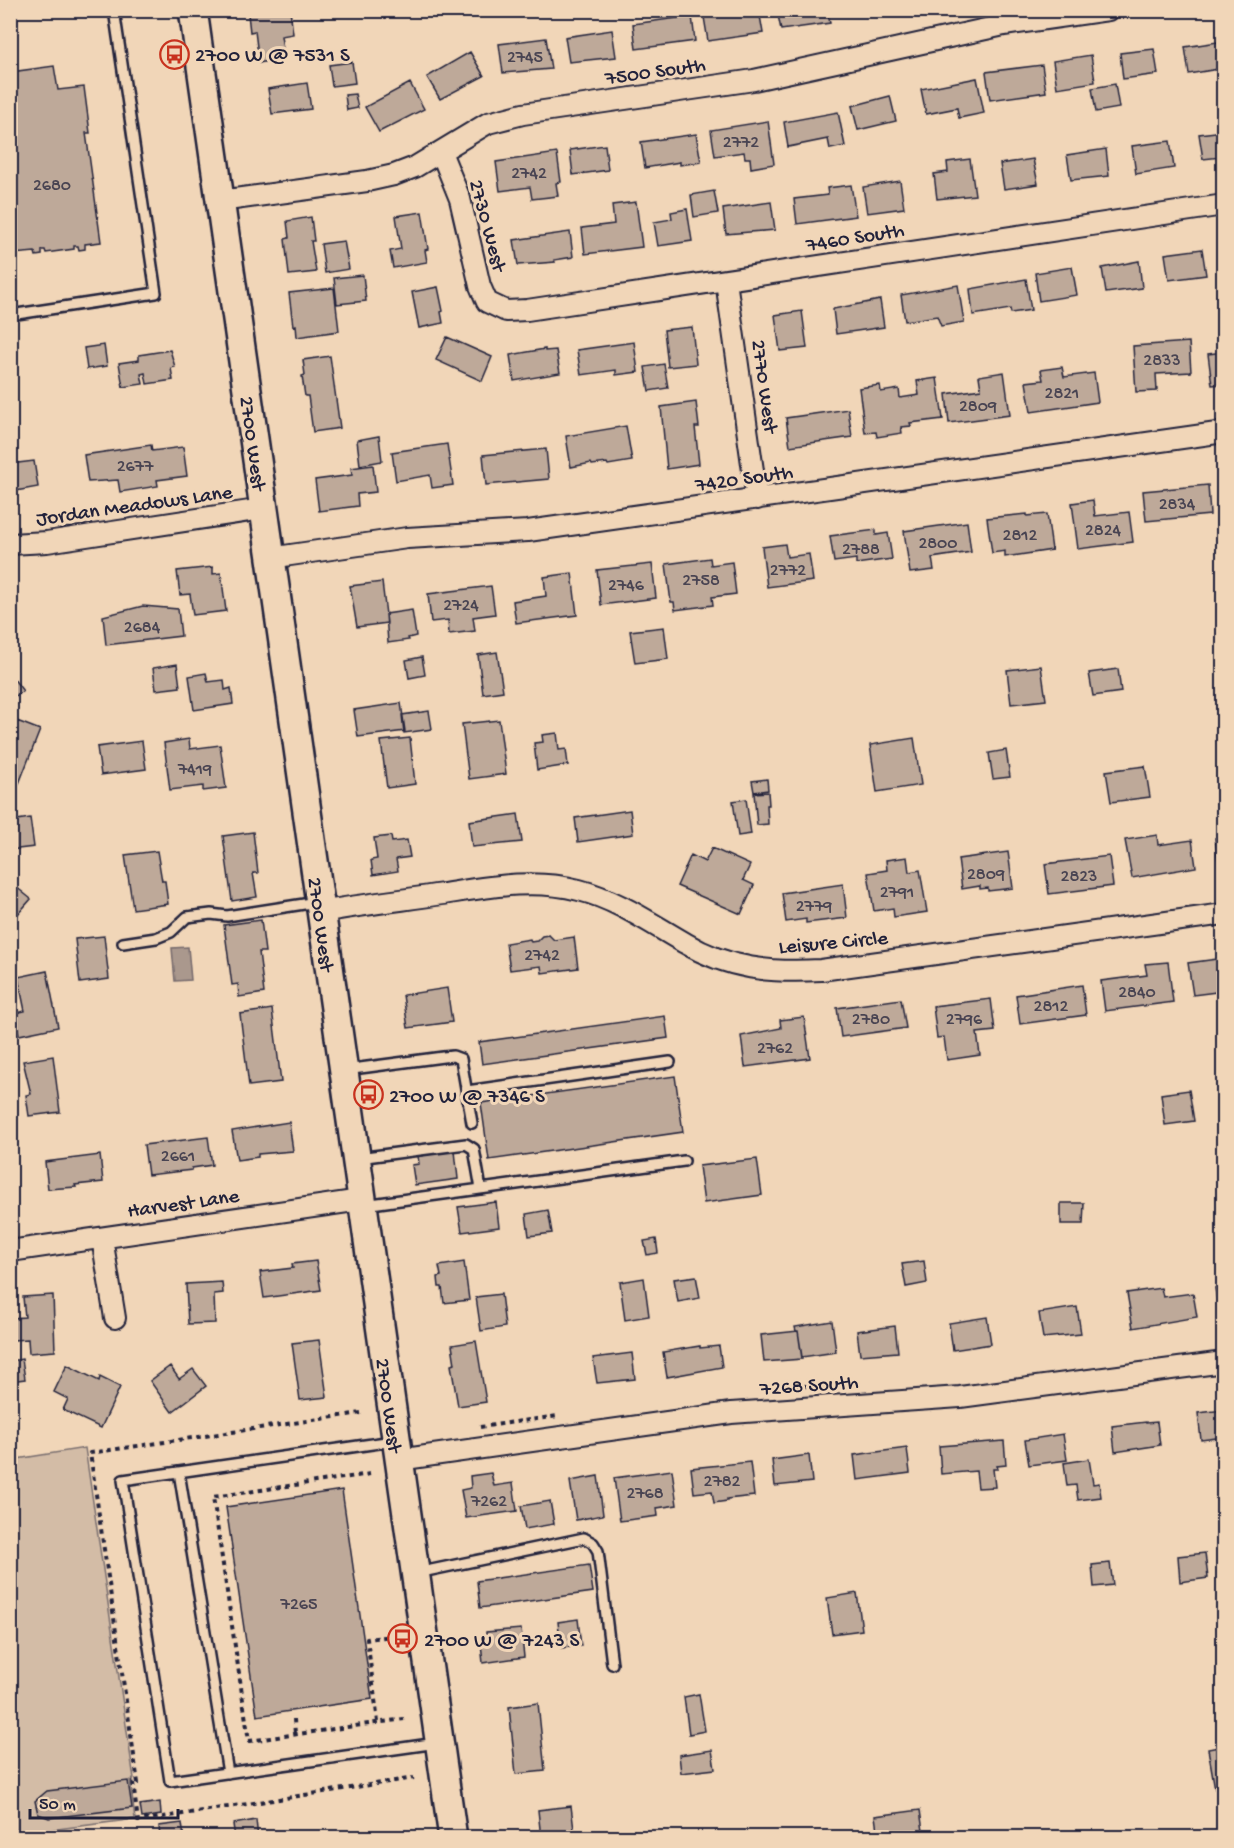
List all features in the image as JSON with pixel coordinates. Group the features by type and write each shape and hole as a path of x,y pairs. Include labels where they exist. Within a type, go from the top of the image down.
{"main road":[{"name":"2700 West","path":"192,10 453,1838"}],"street":[{"name":"7500 South","path":"220,201 367,181 394,175 415,167 488,123 523,114 754,80 1004,25 1108,10"},
{"name":"2730 West","path":"441,152 460,199 480,286 487,302 495,307"},
{"name":"7460 South","path":"495,307 506,311 527,310 1224,205"},
{"name":"2770 West","path":"726,280 758,499"},
{"name":"7420 South","path":"270,558 407,538 528,531 1224,432"},
{"name":"Jordan Meadows Lane","path":"10,544 47,542 263,509"},
{"name":"Leisure Circle","path":"320,906 507,885 541,884 578,889 608,900 657,925 686,944 720,960 756,969 786,972 821,970 1224,914"},
{"name":"Harvest Lane","path":"10,1251 362,1203"},
{"path":"102,1238 115,1318"},
{"name":"7268 South","path":"396,1450 731,1413 960,1398 1224,1362"}],"lane":[{"path":"10,315 156,293 114,10"},
{"path":"123,943 156,938 171,932 187,917 211,914 226,916 320,906"},
{"path":"343,1070 453,1056 461,1059 472,1124"},
{"path":"467,1091 670,1062"},
{"path":"356,1158 466,1144 474,1149 481,1189"},
{"path":"362,1203 684,1161"},
{"path":"396,1450 179,1472 123,1480 170,1781 439,1743"},
{"path":"179,1472 228,1773"},
{"path":"415,1574 584,1538 593,1543 598,1551 612,1664"}],"path":[{"path":"370,1474 213,1497 249,1741 404,1719"},
{"path":"378,1722 367,1639 393,1636"},
{"path":"294,1719 295,1735"}],"shaded area":[{"path":"188,947 191,980 175,981 172,948"},
{"path":"85,1448 134,1779 130,1780 135,1819 11,1837 11,1460"}],"building":[{"path":"251,10 290,10 293,34 281,36 283,49 279,49 281,58 259,63 255,31 250,32 248,14 252,13"},
{"path":"672,10 693,10 693,13 673,16"},
{"path":"759,10 763,33 708,41 704,17"},
{"path":"777,10 827,10 830,23 781,30"},
{"path":"692,16 695,41 636,49 633,24"},
{"path":"612,30 616,57 569,62 565,37"},
{"path":"546,38 551,69 503,73 499,44"},
{"path":"1224,41 1224,68 1189,74 1185,47"},
{"path":"1154,49 1158,74 1123,79 1120,53"},
{"path":"470,52 484,76 440,99 427,77"},
{"path":"1091,55 1095,82 1057,88 1053,61"},
{"path":"352,62 355,83 332,86 329,65"},
{"path":"1042,65 1046,92 990,100 986,72"},
{"path":"54,66 58,90 84,87 90,133 86,133 101,242 85,244 85,249 79,250 78,246 74,246 74,249 46,253 42,250 42,255 36,256 35,252 13,254 10,236 10,101 14,100 11,72"},
{"path":"977,78 984,113 959,118 957,108 926,114 921,89"},
{"path":"307,83 311,109 272,114 268,89"},
{"path":"410,83 424,109 379,132 365,107"},
{"path":"1115,84 1119,108 1096,112 1092,88"},
{"path":"355,94 358,108 347,110 345,95"},
{"path":"890,96 896,121 858,130 852,106"},
{"path":"838,112 845,146 830,149 828,139 788,147 784,122"},
{"path":"768,121 774,164 751,168 750,158 745,158 744,152 715,156 711,130"},
{"path":"1224,131 1224,158 1203,159 1199,134"},
{"path":"696,134 701,162 680,165 680,162 645,168 641,142"},
{"path":"1170,141 1174,168 1136,174 1132,146"},
{"path":"605,145 608,170 573,175 570,150"},
{"path":"1106,149 1109,176 1071,180 1067,155"},
{"path":"557,153 561,182 556,183 558,196 532,199 530,187 500,191 496,162"},
{"path":"970,159 975,195 937,199 934,174 948,172 947,162"},
{"path":"1033,159 1038,184 1004,189 1000,164"},
{"path":"900,181 904,208 867,213 863,187"},
{"path":"851,185 856,216 797,224 794,199 828,195 827,188"},
{"path":"714,191 718,213 694,217 691,195"},
{"path":"636,202 642,247 585,254 582,228 614,224 612,205"},
{"path":"771,202 775,230 726,234 723,209"},
{"path":"687,209 692,241 658,246 654,222 672,219 671,212"},
{"path":"422,212 428,249 425,250 427,262 393,268 390,251 401,249 396,216"},
{"path":"311,217 314,241 311,241 316,272 289,275 285,239 289,238 287,221"},
{"path":"570,232 573,257 554,260 555,262 518,265 514,240"},
{"path":"344,241 349,269 325,273 321,244"},
{"path":"1202,249 1206,275 1169,280 1165,254"},
{"path":"1139,261 1142,288 1106,293 1102,268"},
{"path":"1072,267 1077,295 1039,301 1035,273"},
{"path":"363,275 366,301 337,304 334,278"},
{"path":"1026,279 1031,310 1011,313 1010,309 973,315 970,289"},
{"path":"958,285 964,322 941,326 937,316 905,321 901,295"},
{"path":"438,287 443,323 419,328 412,292"},
{"path":"334,288 339,331 297,337 296,325 293,326 289,293"},
{"path":"880,300 884,327 836,334 833,309"},
{"path":"802,311 807,348 780,351 775,315"},
{"path":"692,327 696,364 668,367 664,330"},
{"path":"447,337 492,357 482,381 436,360"},
{"path":"634,342 638,372 616,375 616,370 581,375 577,350"},
{"path":"1189,342 1191,372 1156,374 1157,391 1136,392 1133,346"},
{"path":"104,345 107,366 87,369 84,348"},
{"path":"545,349 545,351 556,350 560,373 514,381 510,355"},
{"path":"170,350 175,367 171,368 173,380 147,384 145,373 141,374 143,384 123,387 119,363 139,360 139,355"},
{"path":"1224,352 1224,384 1212,385 1208,354"},
{"path":"330,356 340,428 313,432 308,396 305,396 302,376 305,375 303,360"},
{"path":"664,364 668,388 649,391 645,367"},
{"path":"1062,367 1064,377 1094,373 1098,402 1031,412 1026,382 1043,380 1041,370"},
{"path":"1004,372 1010,415 949,423 946,394 981,389 979,376"},
{"path":"937,378 943,419 910,423 911,426 901,427 902,433 877,437 876,432 865,433 859,388 880,385 881,392 899,389 900,398 919,395 917,381"},
{"path":"696,402 699,427 695,427 699,464 667,469 661,407"},
{"path":"848,409 852,437 790,446 786,418"},
{"path":"626,426 632,461 608,465 607,463 592,465 591,463 571,467 566,436"},
{"path":"379,436 382,461 360,465 357,440"},
{"path":"447,444 453,485 432,488 430,475 396,481 392,452"},
{"path":"151,445 152,451 183,447 187,476 157,480 158,486 120,492 118,480 88,482 84,455"},
{"path":"546,449 549,479 486,485 483,455"},
{"path":"34,461 38,487 10,492 10,464"},
{"path":"373,465 376,492 357,494 358,506 319,511 315,480 352,475 351,468"},
{"path":"1208,485 1210,515 1146,521 1143,491"},
{"path":"1093,500 1095,516 1129,512 1133,542 1078,549 1072,503"},
{"path":"1027,514 1027,516 1047,514 1052,550 1005,557 1005,551 992,553 987,518"},
{"path":"967,522 971,552 932,558 934,570 910,573 904,531"},
{"path":"876,530 876,535 888,533 892,559 856,564 856,559 834,562 830,536"},
{"path":"785,544 787,557 809,554 813,581 767,587 762,547"},
{"path":"710,558 711,565 732,562 736,594 712,597 713,605 675,610 674,602 671,602 666,564"},
{"path":"652,564 656,598 601,605 597,570"},
{"path":"213,567 213,574 221,573 226,611 193,615 190,594 180,595 177,571"},
{"path":"572,573 577,615 516,623 513,601 546,596 544,577"},
{"path":"382,582 387,623 357,627 350,586"},
{"path":"491,586 495,614 473,617 475,631 449,634 448,620 431,622 428,594"},
{"path":"143,606 178,609 181,636 106,645 103,616"},
{"path":"412,610 416,636 408,638 409,640 388,643 386,614"},
{"path":"664,627 668,659 635,663 630,631"},
{"path":"497,652 503,691 483,694 478,655"},
{"path":"422,657 425,675 409,678 406,660"},
{"path":"177,664 180,687 156,690 153,668"},
{"path":"1041,666 1046,700 1011,704 1007,670"},
{"path":"1118,669 1121,692 1093,696 1089,673"},
{"path":"206,673 208,682 224,680 225,690 231,688 233,704 194,710 189,676"},
{"path":"10,674 23,691 10,700"},
{"path":"401,703 405,731 358,737 354,710"},
{"path":"429,711 432,729 404,733 402,715"},
{"path":"499,720 506,774 469,779 462,724"},
{"path":"17,721 40,730 18,786 10,783 10,738"},
{"path":"557,733 559,750 566,749 568,765 537,770 534,743 543,742 542,735"},
{"path":"410,738 415,784 387,788 381,741"},
{"path":"914,738 921,785 877,792 870,745"},
{"path":"189,739 190,749 220,745 226,788 203,791 203,786 170,790 164,743"},
{"path":"142,741 146,769 101,775 97,747"},
{"path":"1006,750 1010,777 993,779 989,753"},
{"path":"1145,766 1150,797 1111,802 1106,771"},
{"path":"767,779 768,790 754,792 752,781"},
{"path":"768,792 768,824 757,825 754,793"},
{"path":"746,799 751,834 738,836 733,801"},
{"path":"630,810 633,834 578,842 575,818"},
{"path":"518,814 522,842 472,847 469,821"},
{"path":"30,818 34,847 10,850 10,821"},
{"path":"253,832 258,873 253,873 257,897 232,901 223,836"},
{"path":"1157,835 1158,845 1192,840 1196,867 1132,878 1125,840"},
{"path":"391,836 392,842 407,840 410,857 396,859 398,871 373,875 371,860 377,859 374,838"},
{"path":"1224,837 1224,869 1219,870 1215,838"},
{"path":"712,848 750,865 743,880 754,885 741,914 677,886 691,855 705,862"},
{"path":"157,851 168,904 133,909 125,855"},
{"path":"1008,852 1013,888 988,891 988,888 980,889 980,886 962,889 958,859"},
{"path":"1109,856 1113,886 1049,894 1045,864"},
{"path":"907,857 909,872 920,870 927,912 894,917 893,908 874,911 868,873 887,870 886,860"},
{"path":"10,882 31,899 10,923"},
{"path":"843,884 847,918 806,923 806,919 786,922 782,893"},
{"path":"261,920 265,952 259,952 264,993 239,997 238,984 232,985 224,925"},
{"path":"549,935 554,940 574,937 578,968 542,973 541,966 510,970 506,943 530,939 531,942 537,941 542,936"},
{"path":"104,936 109,979 80,983 75,939"},
{"path":"1224,958 1224,991 1193,995 1188,963"},
{"path":"1168,962 1173,1002 1105,1011 1101,981 1147,975 1145,964"},
{"path":"47,971 58,1027 19,1035 15,1013 25,1011 18,977"},
{"path":"1082,985 1086,1015 1020,1024 1016,995"},
{"path":"447,988 452,1022 408,1028 403,995"},
{"path":"901,999 906,1028 841,1037 837,1008"},
{"path":"991,999 995,1031 977,1033 980,1055 947,1060 944,1037 937,1038 933,1006"},
{"path":"272,1009 281,1082 249,1086 240,1014"},
{"path":"665,1016 668,1038 482,1064 479,1042"},
{"path":"804,1017 810,1058 745,1067 741,1036 781,1028 780,1020"},
{"path":"53,1056 60,1112 29,1116 26,1095 31,1094 23,1061"},
{"path":"675,1076 683,1132 489,1160 481,1103"},
{"path":"1189,1090 1194,1121 1165,1125 1161,1094"},
{"path":"289,1122 293,1151 258,1154 258,1157 237,1160 232,1131"},
{"path":"208,1137 212,1165 192,1168 192,1170 148,1175 144,1145"},
{"path":"455,1151 458,1179 415,1185 412,1165 419,1164 418,1156"},
{"path":"100,1155 103,1182 48,1189 45,1162"},
{"path":"757,1159 762,1195 704,1203 699,1166"},
{"path":"496,1202 499,1227 462,1232 458,1207"},
{"path":"1061,1203 1084,1203 1083,1224 1061,1224"},
{"path":"548,1210 552,1233 529,1236 526,1214"},
{"path":"656,1239 658,1253 647,1255 644,1241"},
{"path":"316,1261 321,1290 264,1298 260,1272 293,1268 292,1264"},
{"path":"924,1261 927,1283 906,1287 902,1264"},
{"path":"464,1262 469,1300 444,1303 442,1287 439,1287 438,1277 441,1276 439,1266"},
{"path":"696,1276 700,1298 678,1302 674,1279"},
{"path":"644,1278 649,1316 625,1320 620,1282"},
{"path":"222,1282 223,1293 214,1294 215,1323 188,1324 186,1284"},
{"path":"1224,1287 1224,1313 1219,1314 1215,1288"},
{"path":"1161,1288 1163,1297 1193,1293 1197,1317 1133,1328 1127,1293"},
{"path":"501,1294 505,1327 481,1331 476,1297"},
{"path":"53,1295 55,1351 29,1353 28,1339 13,1340 12,1318 25,1317 23,1297"},
{"path":"1077,1307 1081,1334 1043,1338 1039,1313"},
{"path":"987,1317 991,1344 953,1350 949,1323"},
{"path":"832,1321 836,1352 802,1357 798,1331 795,1327"},
{"path":"895,1326 898,1352 860,1355 857,1331"},
{"path":"798,1331 802,1359 764,1362 761,1335"},
{"path":"319,1340 327,1397 300,1400 292,1343"},
{"path":"476,1341 486,1402 458,1406 451,1365 455,1364 452,1345"},
{"path":"700,1346 700,1348 719,1346 722,1367 667,1377 663,1352"},
{"path":"632,1353 635,1379 597,1383 593,1358"},
{"path":"22,1359 25,1379 10,1381 10,1361"},
{"path":"67,1365 99,1381 100,1377 120,1387 101,1428 63,1410 68,1399 54,1392"},
{"path":"170,1366 179,1379 193,1369 206,1386 172,1412 150,1381"},
{"path":"1224,1410 1224,1437 1201,1440 1198,1413"},
{"path":"1157,1422 1160,1445 1115,1452 1112,1426"},
{"path":"16,1434 19,1454 10,1455 10,1435"},
{"path":"1063,1434 1067,1460 1029,1465 1025,1440"},
{"path":"1004,1441 1006,1465 993,1469 995,1487 978,1488 976,1471 941,1474 939,1446"},
{"path":"907,1448 910,1473 857,1480 854,1455"},
{"path":"809,1455 812,1482 775,1486 772,1460"},
{"path":"1089,1459 1093,1484 1099,1483 1101,1497 1078,1500 1076,1485 1067,1486 1064,1463"},
{"path":"750,1462 754,1496 714,1503 712,1491 694,1493 691,1468"},
{"path":"672,1470 677,1505 657,1508 658,1516 620,1521 614,1478"},
{"path":"491,1473 494,1486 513,1483 517,1511 466,1518 461,1490 471,1488 470,1476"},
{"path":"598,1476 603,1515 576,1520 570,1481"},
{"path":"342,1490 372,1699 257,1716 226,1507"},
{"path":"550,1501 554,1524 525,1529 521,1506"},
{"path":"1224,1540 1224,1576 1221,1576 1217,1541"},
{"path":"1205,1553 1208,1578 1180,1582 1178,1556"},
{"path":"1110,1563 1113,1585 1094,1587 1092,1565"},
{"path":"589,1565 593,1592 480,1608 477,1581"},
{"path":"857,1593 862,1630 832,1634 827,1598"},
{"path":"578,1619 581,1646 561,1648 558,1622"},
{"path":"521,1629 524,1657 483,1663 481,1644 486,1643 486,1632"},
{"path":"699,1694 705,1731 689,1734 684,1697"},
{"path":"538,1703 545,1771 516,1774 509,1707"},
{"path":"1224,1746 1224,1788 1215,1789 1208,1749"},
{"path":"712,1750 715,1769 681,1773 679,1755"},
{"path":"128,1781 132,1808 49,1818 38,1814 35,1801 47,1791"},
{"path":"160,1802 161,1815 142,1818 140,1805"},
{"path":"571,1806 575,1838 541,1838 538,1810"},
{"path":"920,1810 924,1838 878,1838 875,1816"},
{"path":"256,1820 258,1838 235,1838 233,1824"},
{"path":"182,1823 184,1838 160,1838 159,1826"}],"place":[{"name":"2700 W @ 7531 S","path":"174,54"},
{"name":"2700 W @ 7346 S","path":"368,1095"},
{"name":"2700 W @ 7243 S","path":"403,1639"}]}
